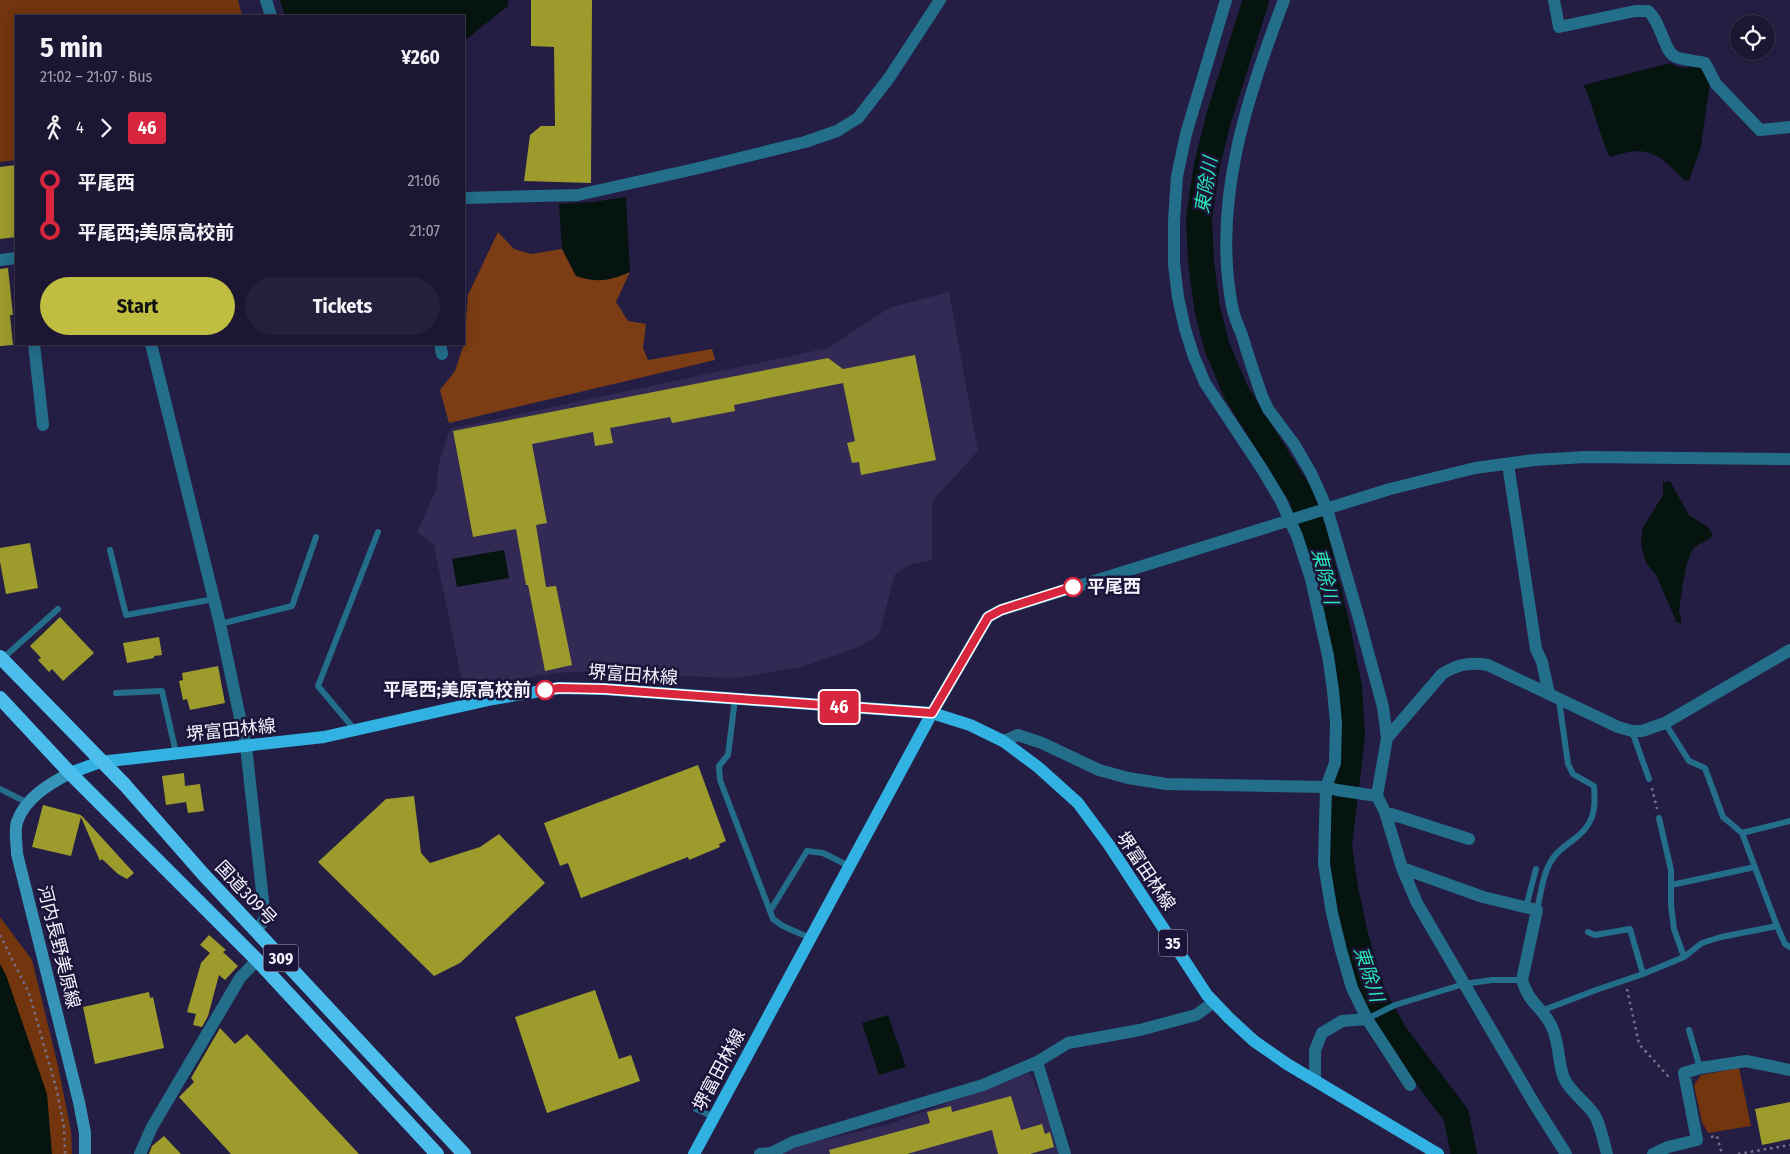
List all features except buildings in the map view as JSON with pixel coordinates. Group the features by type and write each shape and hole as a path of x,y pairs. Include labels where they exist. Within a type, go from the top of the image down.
{"highway":[{"name":"国道309号","path":"1,658 100,762 125,785 203,874 464,1154"},
{"name":"309","path":"0,698 70,773 257,960 437,1154"}],"main road":[{"name":"堺富田林線","path":"70,773 100,762 324,737 493,698 559,688 604,689 932,713 970,725 1003,741 1038,767 1078,803 1109,845 1207,995 1254,1041 1287,1064 1435,1153"},
{"name":"堺富田林線","path":"694,1154 932,713"},
{"name":"河内長野美原線","path":"70,773 51,782 28,803 16,824 17,854 79,1102 85,1133 85,1154"}],"street":[{"path":"266,0 271,15"},
{"path":"465,198 578,195 805,142 836,131 858,118 888,78 940,0"},
{"path":"1226,0 1186,134 1177,176 1174,264 1178,297 1185,329 1205,383 1293,519 1311,580 1319,611 1333,690 1336,723 1335,763 1324,864 1332,913 1352,988 1368,1019 1410,1085"},
{"path":"1284,0 1250,98 1229,188 1226,249 1228,281 1233,309 1262,396 1268,408 1312,473 1358,615 1383,707 1387,738 1373,795"},
{"path":"1554,0 1559,27 1635,11 1648,11 1655,17 1670,53 1676,58 1705,63 1716,84 1760,130 1790,127"},
{"path":"0,260 15,258"},
{"path":"34,345 43,425"},
{"path":"152,345 220,624 246,746 265,919 256,931"},
{"path":"932,713 988,617 1001,610 1390,489 1474,468 1534,460 1586,457 1790,459"},
{"path":"1508,464 1536,649 1554,696"},
{"path":"1387,738 1442,674 1454,667 1466,664 1488,665 1618,727 1632,731 1642,731 1666,723 1790,650"},
{"path":"1003,741 1018,735 1042,743 1099,770 1128,778 1166,784 1331,789 1373,795 1385,812 1402,868 1417,903 1535,1106 1566,1154"},
{"path":"1385,812 1469,839"},
{"path":"1402,868 1483,896 1531,908 1522,980 1529,998 1551,1024 1557,1039 1563,1076 1567,1084 1595,1115 1607,1154"},
{"path":"140,1154 152,1127 240,978 257,960"},
{"path":"760,1154 771,1153 793,1142 983,1085 1037,1062 1068,1043 1140,1030 1196,1015 1214,1002"},
{"path":"1314,1080 1315,1050 1322,1034 1342,1021 1368,1019"},
{"path":"1653,1154 1668,1147 1697,1140 1684,1073 1700,1068 1746,1061 1790,1070"},
{"path":"1037,1062 1065,1154"}],"lane":[{"path":"355,730 318,686 378,532"},
{"path":"220,624 292,606 316,537"},
{"path":"110,550 126,615 214,600"},
{"path":"1,658 58,608"},
{"path":"116,693 162,691 176,753"},
{"path":"1531,908 1553,858 1582,834 1591,820 1595,805 1594,786 1573,774 1568,764 1554,696"},
{"path":"735,699 728,755 719,766 720,780 773,919 783,926 810,938"},
{"path":"1666,723 1689,761 1705,768 1723,817 1742,833 1777,926 1785,944 1790,947"},
{"path":"1632,731 1650,779"},
{"path":"0,788 28,803"},
{"path":"1659,818 1671,870 1671,905 1674,929 1684,957"},
{"path":"1742,833 1790,821"},
{"path":"770,911 806,851 823,853 849,866"},
{"path":"1671,886 1755,867"},
{"path":"1531,908 1536,869"},
{"path":"1540,1011 1643,974 1684,957 1702,943 1721,937 1777,926"},
{"path":"1588,932 1595,935 1630,929 1643,974"},
{"path":"1368,1019 1395,1005 1464,984 1492,980 1522,980"},
{"path":"1688,1030 1700,1068"},
{"path":"696,1109 714,1117"}],"path":[{"path":"1650,779 1659,818"},
{"path":"0,935 29,993 57,1091 64,1127 65,1154"},
{"path":"1625,980 1639,1044 1668,1076 1684,1073"},
{"path":"1697,1140 1717,1136 1722,1154"},
{"path":"1738,1154 1790,1145"}],"shaded area":[{"path":"0,0 238,0 242,15 15,15 15,160 0,162"},
{"path":"280,0 508,0 508,6 465,40 465,15 285,15"},
{"path":"1670,63 1688,68 1689,64 1698,65 1705,70 1710,83 1701,147 1689,181 1684,180 1659,157 1643,151 1623,153 1610,157 1584,85"},
{"path":"626,197 630,272 603,280 591,280 576,276 562,249 559,204 593,202"},
{"path":"498,232 514,249 531,254 562,249 576,276 597,280 616,277 630,272 616,302 628,321 646,324 643,348 648,360 712,349 715,360 449,423 440,390 455,371 465,345 468,295"},
{"path":"949,292 978,451 932,501 932,560 909,565 895,574 879,634 861,646 801,667 735,678 621,674 592,671 555,673 463,687 434,545 417,532 436,490 439,463 450,429 828,348 889,308"},
{"path":"1670,481 1689,515 1709,528 1713,535 1694,548 1687,563 1679,613 1681,615 1681,623 1677,623 1656,575 1646,563 1641,545 1642,529 1663,495 1663,482"},
{"path":"504,550 509,578 457,587 452,559"},
{"path":"0,917 32,960 58,1066 71,1131 72,1154 0,1154"},
{"path":"0,964 6,975 47,1094 52,1154 0,1154"},
{"path":"888,1015 906,1067 879,1075 862,1023"},
{"path":"1739,1068 1751,1126 1708,1133 1702,1122 1694,1085 1701,1075"},
{"path":"1030,1073 1048,1115 1061,1154 783,1154 802,1145 890,1124"}],"waterway":[{"name":"東除川","path":"1256,0 1219,117 1207,165 1199,218 1201,262 1207,308 1217,347 1236,392 1301,496 1314,532 1336,622 1349,687 1352,735 1339,846 1345,888 1355,935 1372,993 1394,1033 1456,1115 1464,1154"}],"bus line":[{"name":"46","path":"545,690 559,688 604,689 932,713 988,617 1001,610 1073,587"}],"place":[{"name":"平尾西","path":"1073,587"},
{"name":"平尾西;美原高校前","path":"545,690"}]}
